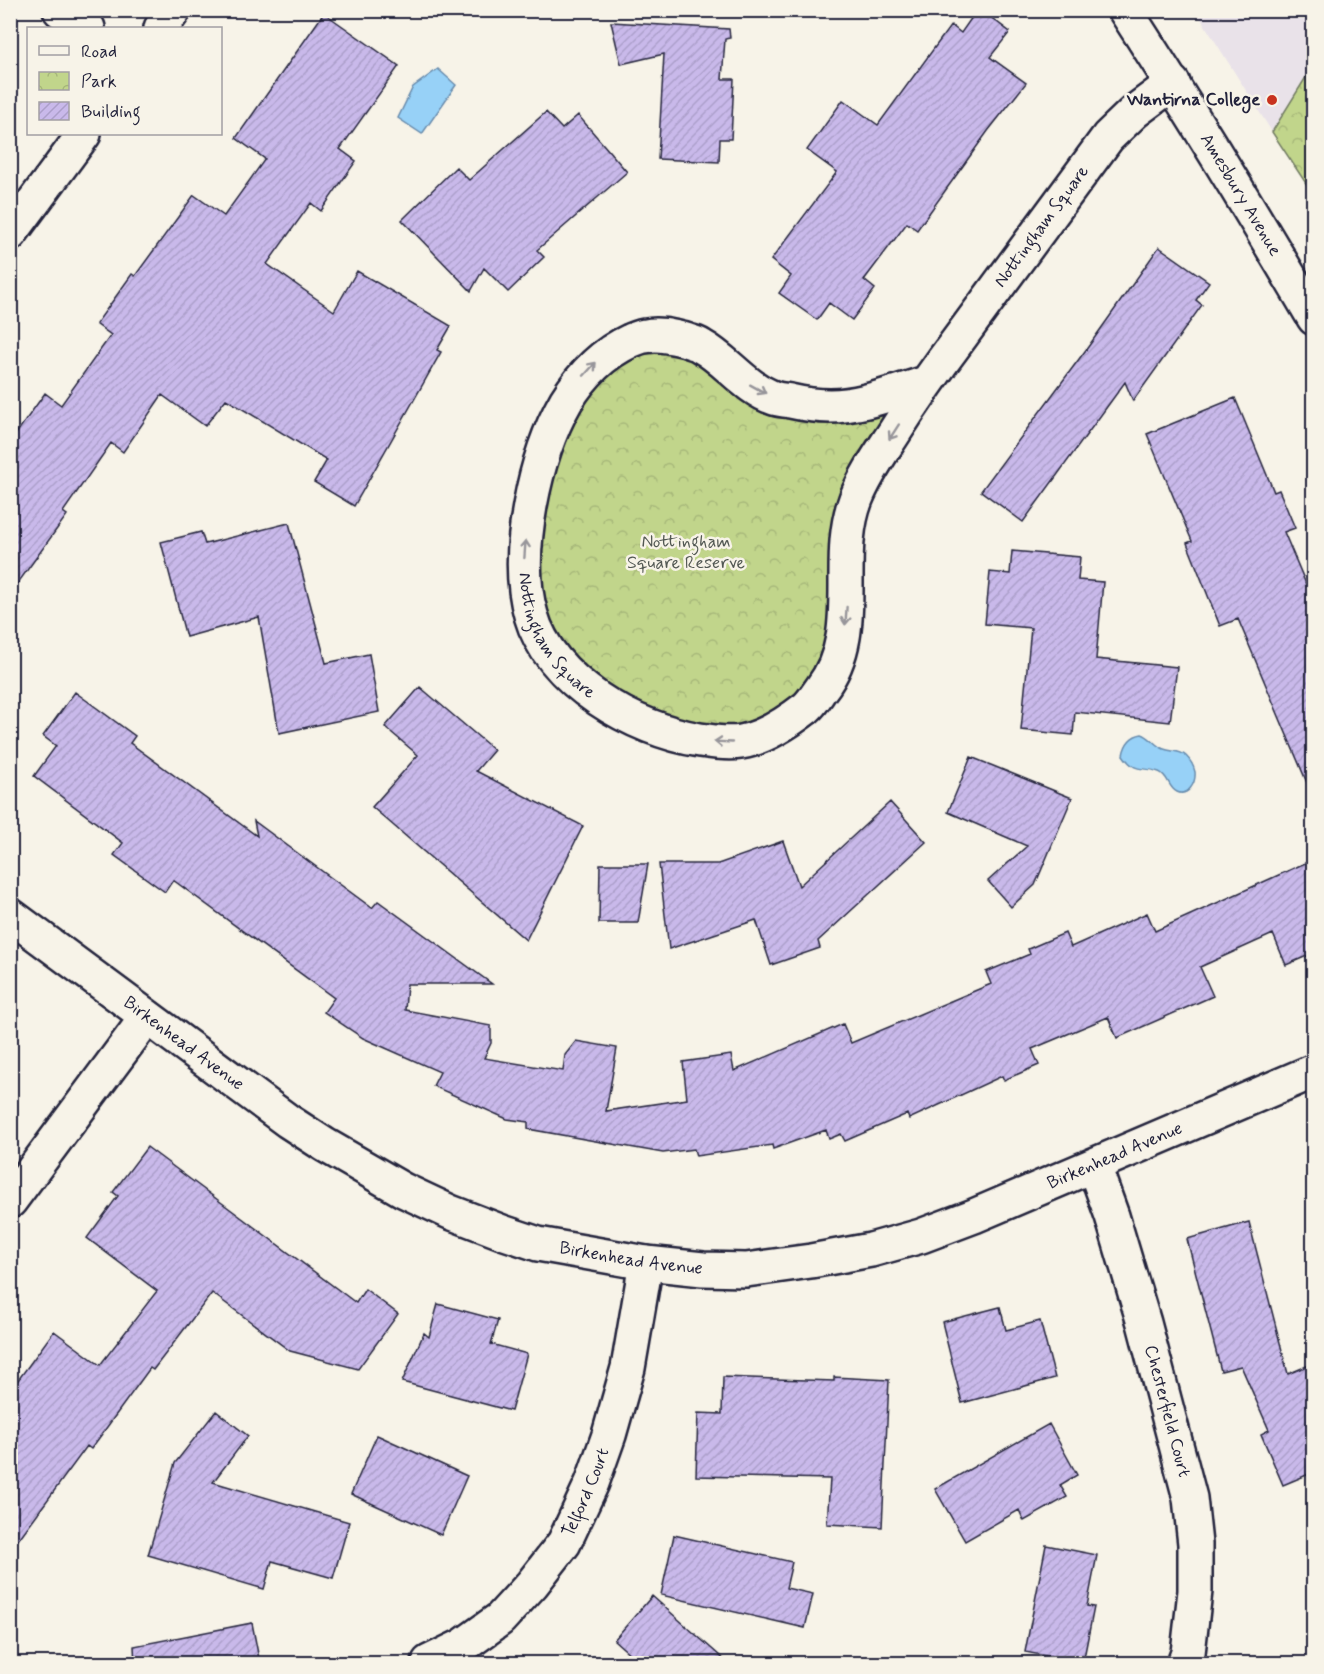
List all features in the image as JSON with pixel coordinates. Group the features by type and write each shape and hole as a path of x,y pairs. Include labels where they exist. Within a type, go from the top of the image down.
{"street":[{"path":"60,10 86,27"},
{"path":"162,27 174,10"},
{"name":"Amesbury Avenue","path":"1125,10 1259,223 1314,318"},
{"name":"Nottingham Square","path":"926,383 852,404 811,405 774,398 752,386 700,344 668,335 643,336 614,348 596,362 582,379 567,399 553,426 543,454 528,522 524,556 530,613 538,636 557,663 603,702 649,726 681,737 740,742 763,735 809,706 827,682 839,658 845,628 848,532 854,503 866,477 926,383 1108,137 1134,112 1173,83"},
{"path":"10,234 83,135"},
{"name":"Birkenhead Avenue","path":"10,915 288,1121 403,1190 502,1233 538,1244 646,1263 703,1269 746,1270 871,1250 921,1236 1094,1166 1314,1071"},
{"path":"10,1201 147,1017"},
{"name":"Chesterfield Court","path":"1094,1166 1112,1216 1144,1323 1190,1498 1195,1544 1195,1591 1188,1653 1184,1664"},
{"name":"Telford Court","path":"429,1662 464,1645 500,1619 532,1584 564,1543 592,1484 609,1435 628,1368 646,1263"}],"shaded area":[{"name":"Wantirna College","path":"1196,11 1313,11 1313,67 1272,132"}],"green space":[{"path":"1313,66 1313,194 1272,132"},
{"name":"Nottingham Square Reserve","path":"643,336 774,398 926,383 866,477 809,706 710,741 557,663 528,522 553,426"}],"water":[{"path":"438,69 456,85 422,134 398,118 413,87"},
{"path":"1142,734 1161,748 1184,754 1195,772 1193,784 1188,791 1177,792 1162,774 1136,767 1123,755 1131,739"}],"building":[{"path":"977,10 981,10 1010,32 990,57 1026,83 988,131 917,230 907,223 864,280 875,289 852,320 829,303 817,320 779,293 791,276 771,260 837,172 807,150 843,100 878,125 951,25 961,33"},
{"path":"324,13 399,66 340,149 356,161 321,211 311,203 267,264 334,311 357,271 451,326 437,350 441,352 354,506 314,482 327,460 226,399 205,426 162,395 123,452 111,443 63,512 67,515 10,594 10,442 45,393 61,405 111,335 96,324 132,274 135,276 194,195 224,216 265,159 236,138"},
{"path":"611,22 729,29 730,38 725,39 722,79 734,79 731,139 720,139 719,162 658,159 664,54 621,64"},
{"path":"546,112 562,129 578,115 627,172 537,250 544,257 508,292 484,268 471,291 402,220 456,167 469,180"},
{"path":"1159,247 1209,282 1196,300 1202,305 1133,401 1125,382 1023,522 981,491"},
{"path":"1235,398 1274,492 1279,490 1295,528 1284,532 1314,603 1313,797 1238,619 1220,626 1187,543 1192,541 1147,434"},
{"path":"289,523 326,663 369,654 379,712 279,733 259,617 186,637 161,542 201,532 205,544"},
{"path":"1012,551 1080,557 1078,580 1103,582 1096,659 1177,667 1170,722 1075,712 1073,735 1021,730 1031,628 985,624 990,572 1010,574"},
{"path":"420,687 494,750 476,771 583,826 526,940 372,807 418,755 385,727"},
{"path":"75,692 135,736 130,743 257,836 254,821 372,908 378,901 492,984 407,984 405,1010 491,1026 491,1043 484,1058 563,1071 565,1055 576,1041 617,1048 606,1111 687,1099 683,1062 731,1055 734,1071 843,1024 851,1043 991,984 986,972 1030,954 1028,949 1065,933 1071,947 1147,913 1155,931 1314,859 1314,953 1286,965 1273,934 1200,967 1213,996 1117,1038 1108,1017 1032,1049 1039,1065 1004,1080 1002,1076 909,1119 907,1114 845,1141 841,1134 829,1139 826,1130 773,1149 772,1145 696,1156 694,1149 663,1153 528,1129 528,1122 507,1119 433,1086 440,1072 363,1038 324,1012 334,998 173,880 165,892 114,855 123,843 34,776 56,746 43,736"},
{"path":"971,757 1072,798 1035,885 1011,907 988,881 1027,846 948,812"},
{"path":"890,802 926,842 818,941 820,948 771,965 756,920 669,949 659,864 718,864 783,841 799,886"},
{"path":"600,864 648,864 638,923 599,923"},
{"path":"147,1147 356,1303 365,1289 398,1314 358,1369 290,1351 212,1293 153,1370 150,1368 91,1449 87,1446 10,1551 10,1391 54,1331 100,1365 157,1291 87,1238 118,1196 113,1192"},
{"path":"1249,1222 1288,1374 1314,1363 1314,1472 1283,1485 1261,1434 1269,1430 1241,1366 1221,1371 1187,1239"},
{"path":"438,1304 498,1320 491,1344 527,1354 511,1411 402,1382 424,1333 429,1337"},
{"path":"1000,1307 1006,1330 1040,1321 1055,1378 962,1403 942,1322"},
{"path":"723,1377 834,1381 834,1377 889,1380 882,1527 827,1524 830,1479 696,1476 698,1413 722,1414"},
{"path":"216,1411 248,1436 213,1482 349,1522 333,1578 272,1561 264,1589 148,1555 175,1463"},
{"path":"1049,1424 1077,1475 1060,1485 1067,1497 1024,1521 1019,1510 965,1541 935,1489"},
{"path":"377,1435 467,1476 441,1535 351,1494"},
{"path":"674,1535 792,1562 786,1588 813,1594 805,1628 661,1595"},
{"path":"1046,1545 1097,1555 1087,1606 1094,1607 1083,1663 1025,1652"},
{"path":"652,1596 729,1664 641,1664 614,1640"},
{"path":"252,1623 260,1664 135,1664 134,1646"}],"place":[{"name":"Wantirna College","path":"1272,100"}]}
